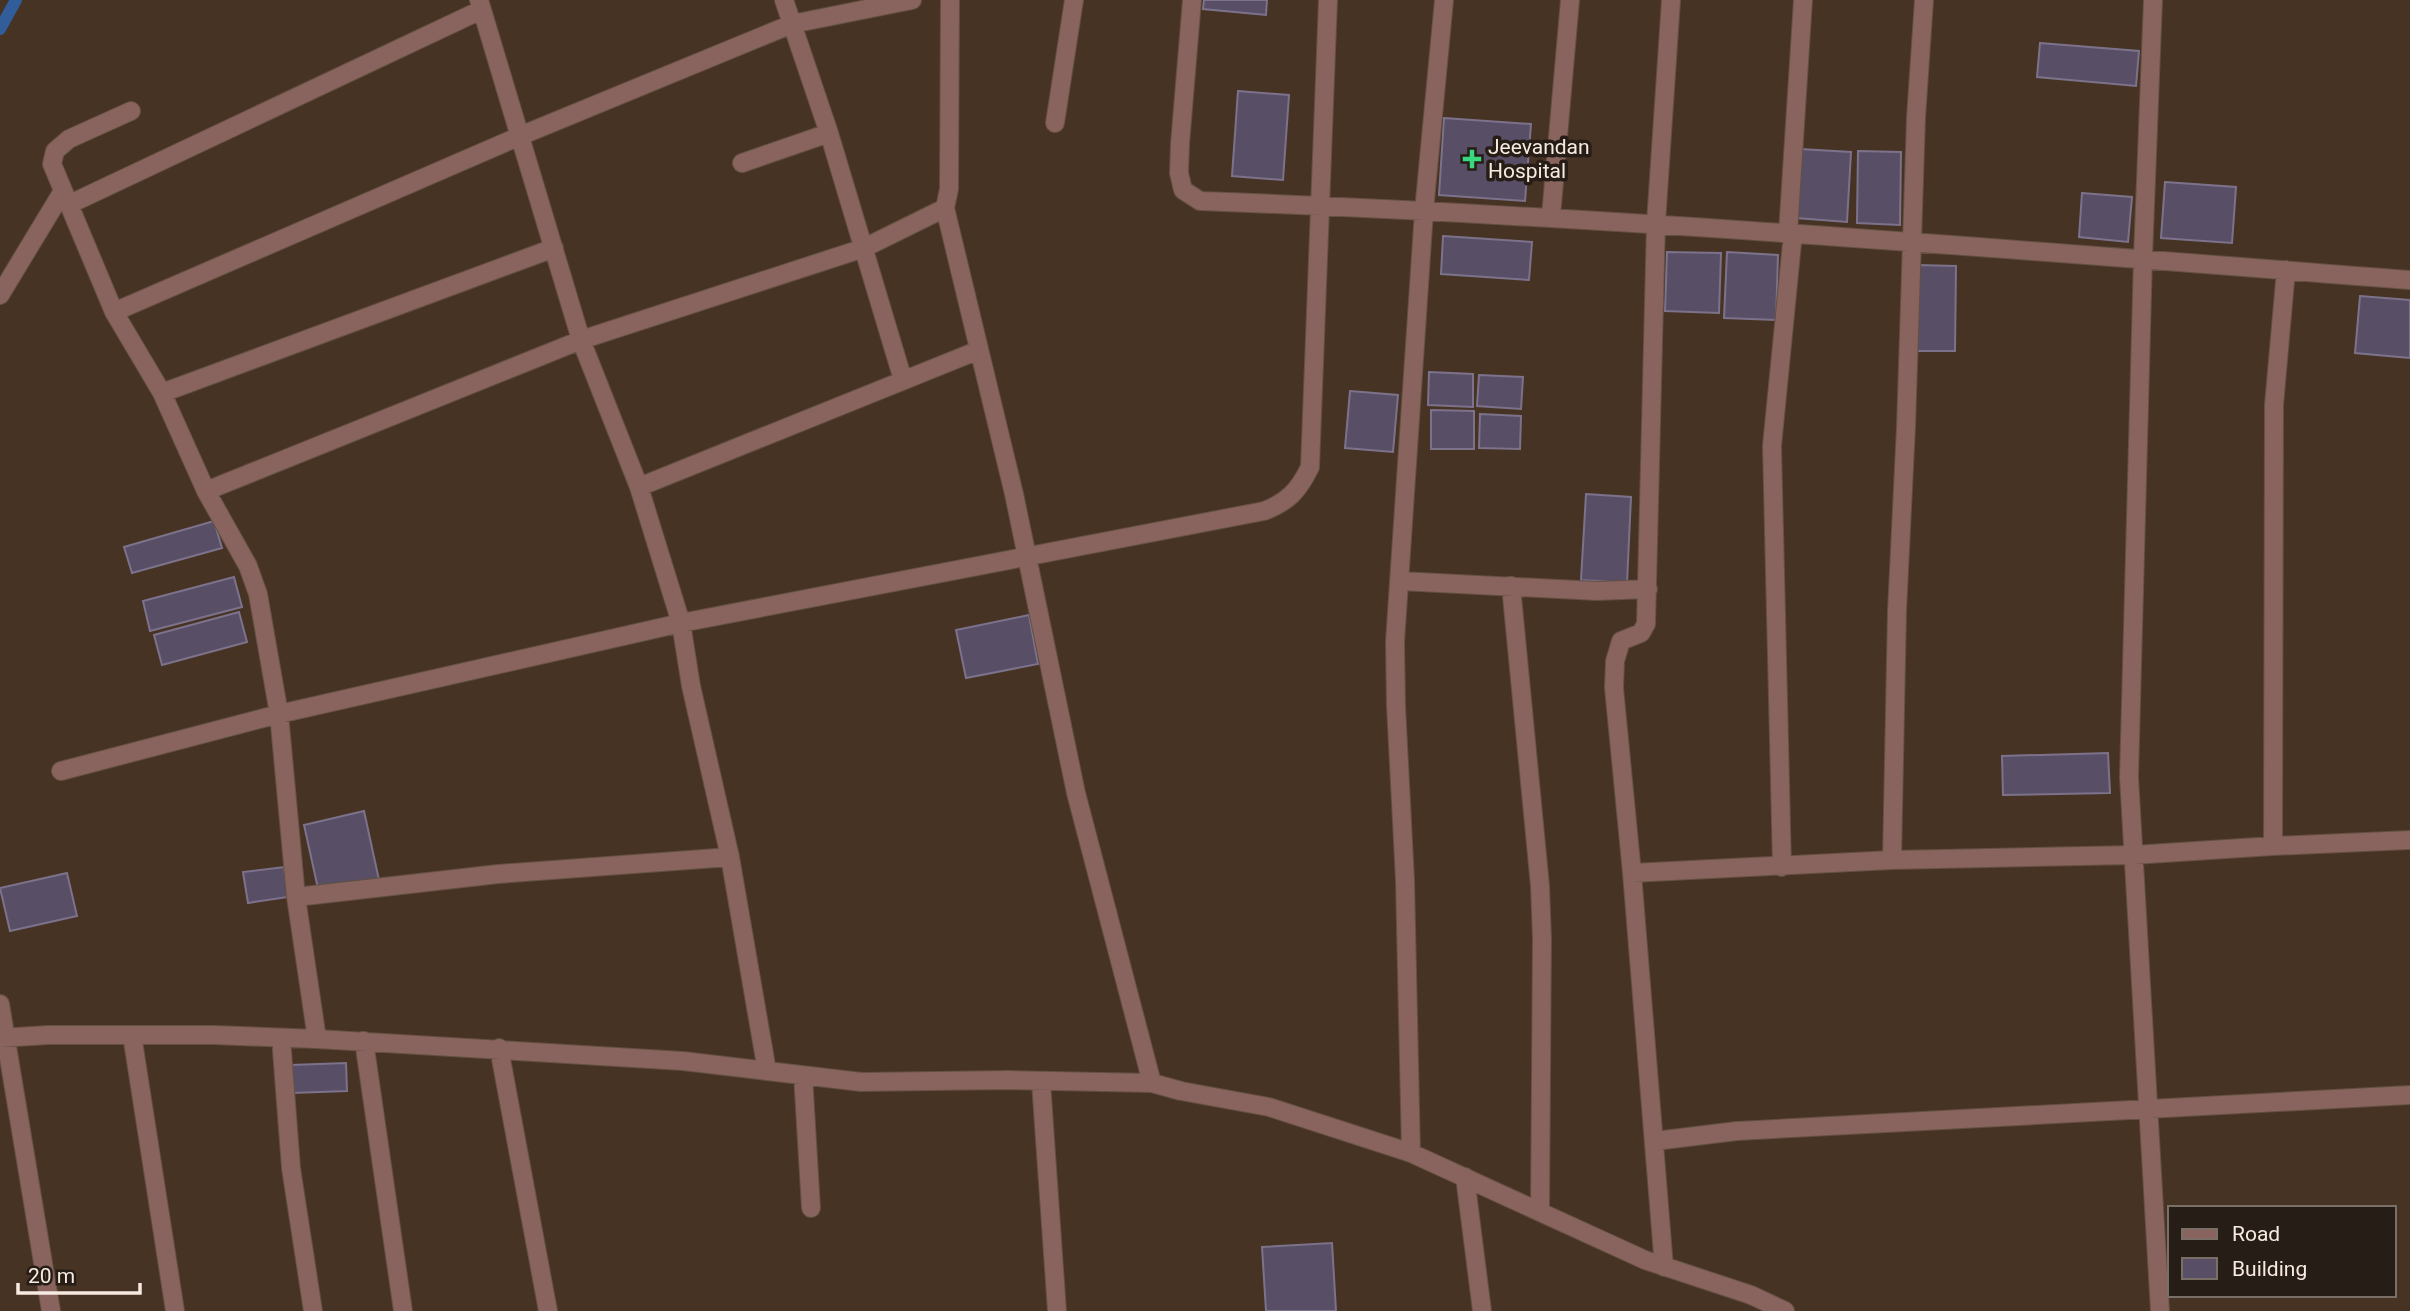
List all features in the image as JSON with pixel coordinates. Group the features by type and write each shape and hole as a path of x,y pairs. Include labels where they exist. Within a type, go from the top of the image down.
{"street":[{"path":"784,0 829,133 903,380"},
{"path":"114,312 520,136 792,24 912,0"},
{"path":"950,0 949,189 945,208 1027,556 1076,793 1152,1083"},
{"path":"1055,123 1074,0"},
{"path":"1192,0 1179,173 1183,190 1200,201 1551,216 2143,257 2410,280"},
{"path":"61,772 279,714 681,623 1264,511 1281,505 1294,495 1310,467 1328,0"},
{"path":"1411,1153 1405,880 1395,642 1424,211 1444,0"},
{"path":"1551,216 1570,0"},
{"path":"1664,1267 1614,688 1615,661 1621,641 1640,633 1646,624 1656,223 1671,0"},
{"path":"1782,867 1772,446 1790,233 1803,0"},
{"path":"1892,860 1897,611 1916,118 1924,0"},
{"path":"2154,0 2143,257 2129,777 2160,1311"},
{"path":"0,295 67,197 480,5 581,340 639,487 681,623 691,686 730,858 767,1070"},
{"path":"131,111 69,139 55,151 52,164 114,312 162,393 205,491 248,566 258,594 279,714 296,897 317,1039"},
{"path":"742,163 829,133"},
{"path":"205,491 581,340 864,248 945,208"},
{"path":"162,393 554,248"},
{"path":"2273,846 2274,405 2286,270"},
{"path":"639,487 979,350"},
{"path":"1400,581 1598,591 1648,589"},
{"path":"1511,586 1540,886 1540,1210"},
{"path":"1632,873 1892,860 2133,855 2410,841"},
{"path":"296,897 498,874 730,858"},
{"path":"0,1004 2,1038 51,1311"},
{"path":"2,1038 132,1035 317,1039 670,1060 861,1082 1008,1080 1152,1083 1269,1107 1411,1153 1645,1260 1751,1296 1785,1311"},
{"path":"132,1035 174,1311"},
{"path":"281,1038 291,1168 313,1311"},
{"path":"364,1041 403,1311"},
{"path":"499,1048 548,1311"},
{"path":"803,1075 811,1208"},
{"path":"1041,1082 1057,1311"},
{"path":"1654,1141 1737,1131 2410,1095"},
{"path":"1465,1177 1482,1311"}],"building":[{"path":"1204,0 1267,0 1266,15 1203,9"},
{"path":"2040,43 2139,51 2136,86 2037,77"},
{"path":"1238,91 1289,95 1283,180 1232,176"},
{"path":"1444,118 1531,124 1525,201 1439,195"},
{"path":"1800,149 1851,152 1847,222 1796,218"},
{"path":"1858,151 1901,152 1900,225 1857,223"},
{"path":"2165,182 2236,187 2232,243 2161,238"},
{"path":"2082,193 2132,197 2128,242 2079,237"},
{"path":"1443,236 1532,242 1529,280 1441,274"},
{"path":"1667,252 1721,253 1719,313 1665,311"},
{"path":"1727,252 1778,255 1776,320 1724,318"},
{"path":"1917,265 1956,266 1955,351 1916,351"},
{"path":"2360,296 2410,300 2410,358 2355,353"},
{"path":"1429,372 1473,374 1473,407 1428,405"},
{"path":"1479,375 1523,377 1521,409 1477,406"},
{"path":"1350,391 1398,395 1393,452 1345,448"},
{"path":"1431,410 1474,411 1474,449 1431,449"},
{"path":"1480,414 1521,416 1520,449 1479,448"},
{"path":"1586,494 1631,497 1627,583 1581,580"},
{"path":"214,521 222,548 132,573 124,547"},
{"path":"234,577 242,607 150,631 143,601"},
{"path":"239,612 247,642 162,665 154,635"},
{"path":"1029,615 1038,664 966,678 956,630"},
{"path":"2108,753 2110,793 2003,795 2002,756"},
{"path":"364,811 379,880 319,893 304,825"},
{"path":"284,867 288,897 248,903 243,872"},
{"path":"67,873 77,916 10,931 0,888"},
{"path":"346,1063 347,1091 292,1093 291,1065"},
{"path":"1332,1243 1336,1311 1266,1311 1262,1247"}],"waterway":[{"path":"0,29 16,0"}],"place":[{"name":"Jeevandan Hospital","path":"1472,159"}]}
